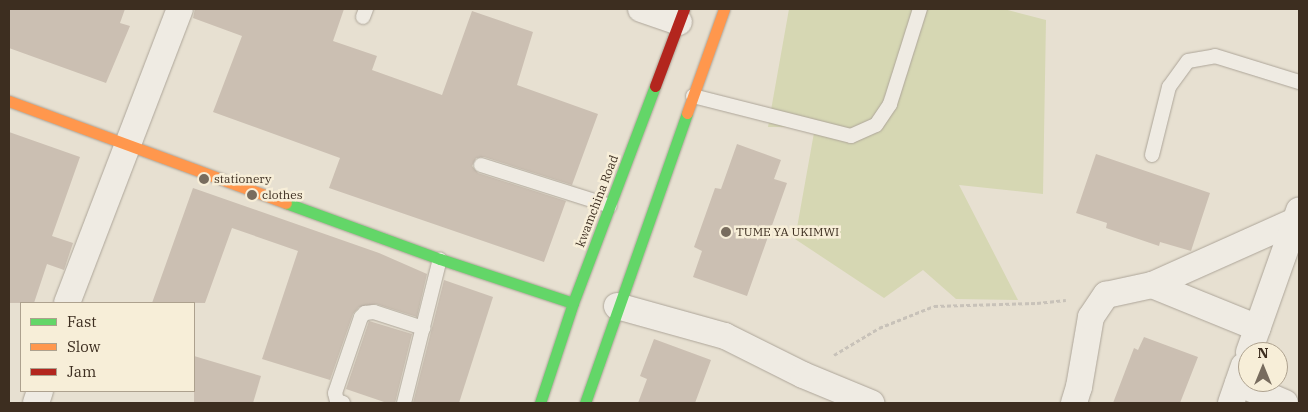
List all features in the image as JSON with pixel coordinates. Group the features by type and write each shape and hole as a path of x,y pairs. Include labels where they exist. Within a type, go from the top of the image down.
{"main road":[{"path":"585,403 617,306 724,9"},
{"name":"kwamchina Road","path":"540,403 574,303 681,15"},
{"path":"9,100 440,259 574,303"}],"street":[{"path":"66,302 180,9"},
{"path":"640,9 681,15"},
{"path":"1074,403 1079,387 1091,317 1106,295 1152,285 1297,216"},
{"path":"1253,342 1297,216"},
{"path":"1152,285 1258,328"},
{"path":"617,306 725,336 803,374 872,403"},
{"path":"1235,393 1285,403"}],"lane":[{"path":"693,96 851,136 876,125 890,104 920,9"},
{"path":"1152,155 1169,87 1188,60 1215,56 1299,82"},
{"path":"480,165 610,206"},
{"path":"404,403 440,259"},
{"path":"343,403 337,401 335,393 361,317 365,313 374,312 423,328"}],"path":[{"path":"803,374 879,328 934,306 1037,304 1106,295"}],"green space":[{"path":"789,9 1004,9 1046,20 1043,194 959,185 1018,300 956,299 923,270 884,298 795,239 815,127 768,127"}],"building":[{"path":"9,9 125,9 120,23 130,26 106,83 9,48"},
{"path":"195,9 344,9 333,41 377,56 372,70 442,95 472,11 533,32 517,85 598,114 572,185 484,157 476,158 472,166 478,173 566,201 544,262 329,188 340,158 213,112 242,36 193,18"},
{"path":"9,132 80,157 52,236 73,243 64,270 47,264 34,302 9,303"},
{"path":"737,144 781,160 774,179 787,183 747,296 693,277 702,251 694,247 715,188 721,189"},
{"path":"1096,154 1210,193 1191,251 1160,242 1159,246 1106,228 1107,223 1076,213"},
{"path":"193,188 379,253 427,274 417,317 376,304 359,307 353,314 330,380 262,359 298,251 232,228 205,303 152,302"},
{"path":"444,280 493,297 459,403 413,403"},
{"path":"369,321 412,334 395,403 387,403 346,389"},
{"path":"1144,337 1198,357 1180,403 1113,403 1134,348 1138,350"},
{"path":"654,339 711,360 695,403 638,403 647,379 640,376"},
{"path":"195,356 261,376 253,403 194,403"}],"traffic: fast":[{"path":"540,403 573,303 655,86"},
{"path":"585,403 687,113"},
{"path":"286,203 440,259 573,303"}],"traffic: slow":[{"path":"687,113 724,9"},
{"path":"9,101 286,203"}],"traffic: jam":[{"path":"655,86 684,9"}],"place":[{"name":"stationery","path":"204,179"},
{"name":"clothes","path":"252,195"},
{"name":"TUME YA UKIMWI","path":"726,232"}]}
